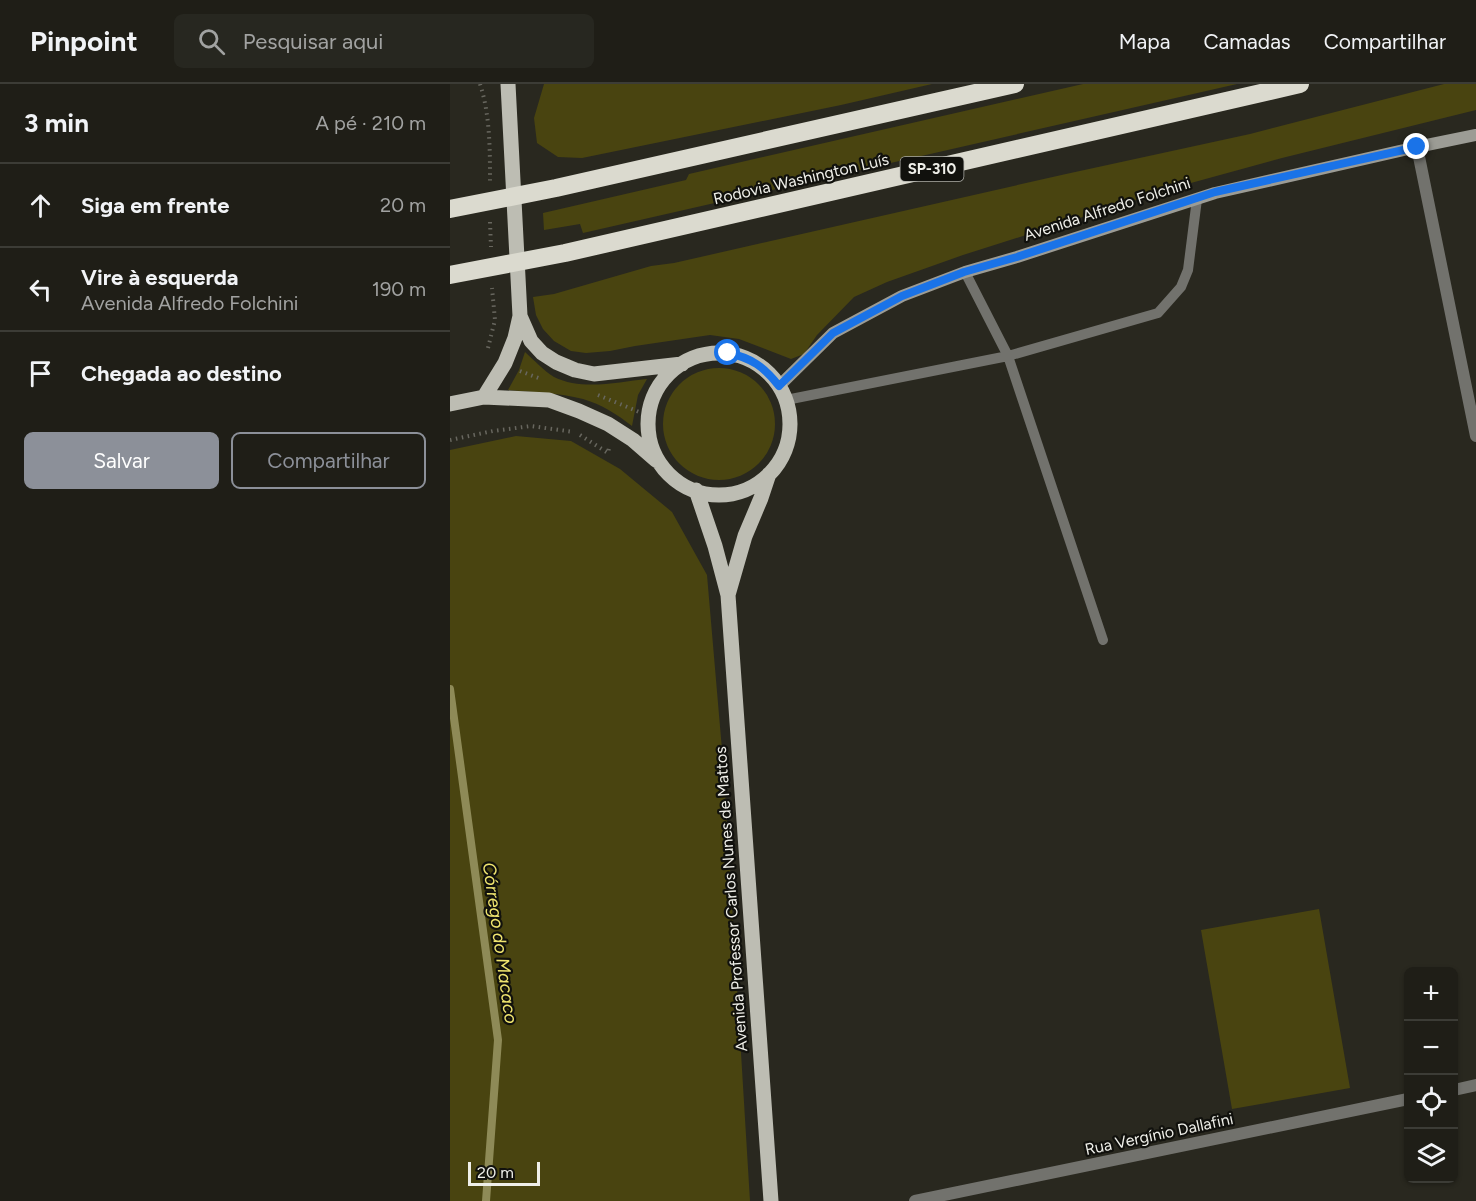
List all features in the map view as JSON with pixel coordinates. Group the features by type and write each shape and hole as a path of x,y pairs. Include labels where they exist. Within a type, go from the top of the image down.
{"highway":[{"path":"450,209 556,188 1015,84"},
{"name":"Rodovia Washington Luís","path":"450,275 565,253 1300,84"}],"main road":[{"path":"484,397 505,363 515,338 520,316 508,84"},
{"name":"Avenida Alfredo Folchini","path":"783,393 833,333 902,296 964,272 1017,257 1215,192 1476,135"},
{"path":"520,316 531,341 542,353 575,370 594,374 682,364"},
{"path":"457,403 484,397 549,400 615,428 633,440 681,484 711,494 727,494 756,484 769,474 779,461 789,431 789,416 783,393 769,373 757,363 743,357 728,353 712,353 682,364 669,373 652,400 649,432 658,462"},
{"name":"Avenida Professor Carlos Nunes de Mattos","path":"728,595 745,536 769,474"},
{"name":"Avenida Professor Carlos Nunes de Mattos","path":"696,490 715,546 728,595 771,1201"}],"street":[{"path":"1417,147 1476,436"},
{"path":"1458,1089 1476,1085"},
{"name":"Rua Vergínio Dallafini","path":"915,1201 1404,1100"}],"lane":[{"path":"783,393 1008,356 1158,313 1181,287 1188,270 1197,199"},
{"path":"964,272 1008,356 1103,639"}],"path":[{"path":"450,440 531,426 576,432 608,453 621,404 649,416"}],"shaded area":[{"path":"544,84 932,84 582,158 558,157 537,143 534,118"},
{"path":"1083,84 1237,84 583,233 580,224 544,230 543,213 686,180 689,174"},
{"path":"1444,84 1476,84 1476,110 1180,186 963,255 887,282 854,297 817,335 804,354 791,359 739,339 710,335 610,351 586,353 571,351 554,341 543,329 536,315 533,297 554,294 651,266 674,263 1250,134"},
{"path":"525,352 550,375 576,384 588,385 647,379 638,395 632,426 609,410 583,399 508,390 519,370"},
{"path":"719,368 740,372 759,384 771,403 775,424 771,445 759,464 740,476 719,480 698,476 679,464 667,445 663,424 667,403 679,384 698,372"},
{"path":"516,436 571,441 620,469 672,512 707,575 724,773 750,1201 450,1201 450,450"},
{"path":"1319,909 1350,1088 1232,1109 1201,930"}],"waterway":[{"name":"Córrego do Macaco","path":"450,689 498,1040 486,1201"}],"route":[{"path":"728,353 757,363 779,386 833,333 902,296 964,272 1017,257 1215,192 1417,147"}]}
